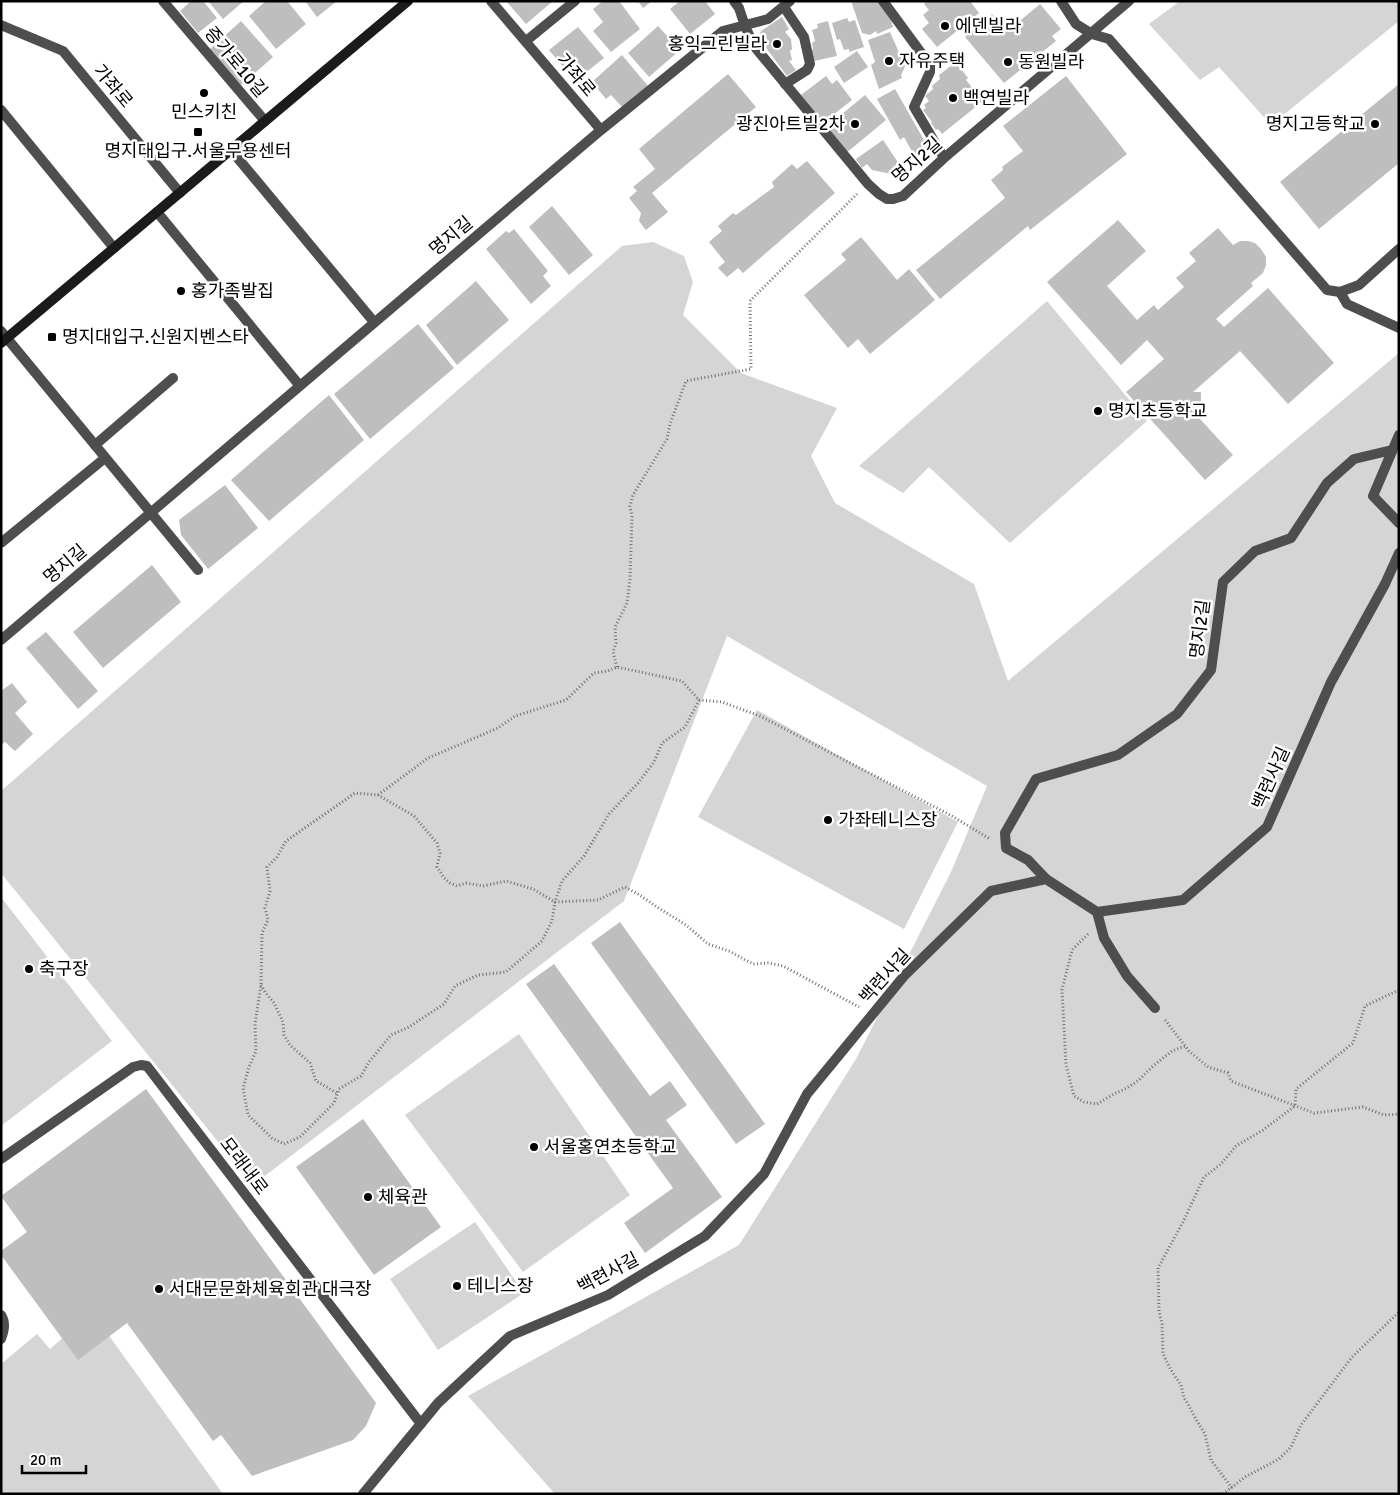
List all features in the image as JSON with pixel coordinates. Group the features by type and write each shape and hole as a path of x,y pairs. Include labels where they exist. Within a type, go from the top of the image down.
{"main road":[{"path":"3,337 114,248 408,1"}],"street":[{"name":"증가로10길","path":"163,1 265,121"},
{"name":"가좌로","path":"491,1 601,130"},
{"path":"526,41 575,1"},
{"path":"734,1 739,8 745,26"},
{"path":"883,1 930,65 930,72 914,107 944,158"},
{"path":"1061,1 1076,24 1092,34 1109,39 1327,290 1340,292 1359,286 1399,249"},
{"name":"명지2길","path":"745,26 754,46 868,184 884,198 890,200 903,196 944,158 1129,1"},
{"name":"명지길","path":"1,640 601,130 723,31 768,19 787,4 804,37 810,64 807,70 785,84"},
{"name":"가좌로","path":"1,25 63,51 180,193"},
{"path":"1,110 114,248"},
{"path":"231,150 374,322"},
{"path":"157,212 300,386"},
{"path":"1340,292 1347,304 1399,328"},
{"path":"3,337 198,570"},
{"path":"95,446 173,378"},
{"path":"1399,435 1373,496 1399,523"},
{"name":"명지2길","path":"1006,848 1005,833 1036,779 1118,755 1177,714 1211,670 1223,582 1255,551 1291,538 1327,483 1354,459 1392,450"},
{"path":"1,543 105,458"},
{"name":"백련사길","path":"1097,912 1183,900 1267,827 1331,682 1385,584 1399,553"},
{"path":"1006,848 1028,860 1046,878 1097,912 1104,938 1127,976 1155,1008"},
{"name":"백련사길","path":"365,1493 438,1403 510,1336 608,1295 705,1236 764,1174 807,1094 904,976 990,891 1046,878"},
{"name":"모래내로","path":"1,1159 133,1067 147,1066 421,1424"},
{"path":"1,1315 5,1325 1,1339"}],"path":[{"path":"618,667 613,652 616,643 615,627 627,603 630,580 632,516 630,506 633,495 667,438 670,424 686,381 751,369 750,300 868,184"},
{"path":"378,795 428,758 498,728 515,716 566,700 594,673 618,667 682,681 699,700 722,702 760,716 952,816 1006,848"},
{"path":"699,700 685,727 662,743 654,762 638,783 609,814 584,856 562,881 555,902 552,921 542,942 506,972 478,975 455,986 444,1004 409,1027 391,1034 369,1062 361,1076 339,1089 334,1102 300,1137 284,1144 272,1138 248,1116 243,1088 256,1051 255,1024 261,985 262,933 268,920 265,908 270,891 267,867 277,857 286,841 355,793 378,795 414,816 430,832 437,843 440,853 437,867 444,878 450,883 458,886 466,883 484,886 506,881 533,889 555,902 598,900 625,887 686,925 708,944 729,951 753,964 768,963 783,966 873,1014"},
{"path":"1100,925 1080,940 1072,950 1062,990 1066,1065 1074,1096 1084,1102 1097,1104 1140,1080 1153,1066 1172,1052 1185,1046"},
{"path":"261,985 274,1003 283,1022 284,1035 290,1046 310,1064 316,1081 337,1093"},
{"path":"1232,1488 1212,1460 1205,1434 1184,1398 1181,1385 1162,1354 1158,1268 1204,1177 1221,1164 1236,1146 1263,1130 1295,1106 1296,1089 1353,1044 1365,1006 1399,990"},
{"path":"1155,1008 1189,1052 1208,1067 1228,1073 1231,1081 1314,1113 1362,1107 1384,1115 1399,1114"},
{"path":"1223,1494 1245,1477 1279,1459 1292,1447 1301,1425 1352,1357 1399,1312"}],"shaded area":[{"path":"1180,1 1399,1 1399,21 1271,125 1219,67 1200,80 1149,24"},
{"path":"653,242 684,256 693,282 683,315 741,373 837,408 811,456 835,503 974,584 1008,681 1399,353 1399,1494 555,1494 468,1396 739,1245 856,1059 951,872 987,786 727,636 624,901 253,1185 1,873 1,791 622,246"},
{"path":"1047,301 1147,421 1010,543 929,467 903,493 859,466"},
{"name":"가좌테니스장","path":"757,710 958,822 904,929 698,817"},
{"name":"축구장","path":"1,897 112,1041 1,1126"},
{"path":"519,1034 630,1195 523,1272 405,1115"},
{"name":"테니스장","path":"475,1222 524,1293 438,1350 390,1279"},
{"path":"92,1312 223,1494 1,1494 1,1364 37,1334 50,1349"}],"building":[{"path":"191,1 203,1 217,18 198,33 180,11"},
{"path":"208,1 244,1 223,19"},
{"path":"266,1 287,1 306,24 276,49 249,16"},
{"path":"305,1 337,1 317,17"},
{"path":"506,1 553,1 526,24"},
{"path":"603,1 619,1 640,29 611,52 593,31 603,22 593,9"},
{"path":"638,1 652,1 643,8"},
{"path":"680,1 705,1 715,14 690,34 670,9"},
{"path":"851,1 879,1 890,16 893,27 877,34 876,31 870,35 862,33"},
{"name":"에덴빌라","path":"926,1 970,1 979,13 937,47 922,29 929,23 923,15 929,10 924,4"},
{"name":"동원빌라","path":"1040,4 1061,29 1052,36 1056,41 1004,83 965,37 992,14 1007,32"},
{"name":"홍익그린빌라","path":"782,17 789,29 785,32 791,39 792,49 790,51 792,60 789,61 796,70 787,76 758,37 761,31"},
{"path":"847,18 849,22 855,20 864,47 849,52 849,49 844,50 840,39 837,40 832,23"},
{"path":"241,21 273,57 241,85 209,50"},
{"path":"828,21 837,56 814,61 811,50 813,49 812,43 815,41 812,30 818,28 817,24"},
{"path":"658,26 680,50 649,77 628,53"},
{"path":"578,27 604,58 575,81 549,50"},
{"name":"자유주택","path":"890,32 905,66 901,75 902,78 879,89 871,65 875,62 868,40"},
{"path":"857,51 868,67 844,83 834,67"},
{"path":"622,55 648,86 623,108 611,95 606,99 592,82"},
{"name":"백연빌라","path":"956,62 968,78 966,80 983,101 942,134 938,129 936,130 923,110 926,108 924,105 929,101 925,96 940,79 939,75"},
{"path":"728,74 756,107 652,193 668,212 646,230 639,221 641,213 629,198 637,191 633,187 655,169 639,149"},
{"path":"826,76 832,84 837,80 852,100 823,123 801,95"},
{"path":"1066,76 1127,154 1030,230 1028,226 940,299 916,270 1005,198 991,180 1003,170 1002,167 1023,151 1003,126"},
{"name":"명지고등학교","path":"1399,84 1399,163 1319,229 1280,182"},
{"path":"895,89 928,147 914,155 904,137 900,140 877,99"},
{"name":"광진아트빌2차","path":"865,95 886,120 845,154 824,129"},
{"path":"883,140 903,170 896,175 872,170 867,164 862,168 856,159"},
{"path":"807,161 835,193 743,273 738,268 727,277 718,268 725,262 709,242 722,231 718,226 733,213 736,215 774,187 772,182 792,164 797,169"},
{"path":"552,206 593,255 569,275 529,227"},
{"path":"1118,220 1146,251 1107,286 1137,320 1154,305 1158,310 1184,287 1176,278 1196,261 1189,253 1218,228 1233,245 1240,241 1255,243 1266,257 1266,265 1263,273 1251,283 1253,286 1216,319 1224,327 1268,288 1334,363 1288,404 1240,351 1193,392 1201,392 1201,407 1190,408 1233,455 1205,480 1126,392 1164,359 1147,340 1121,365 1047,282"},
{"path":"514,229 548,271 543,276 551,286 531,304 486,249 506,231 509,233"},
{"path":"861,237 897,280 909,269 935,300 870,354 858,339 848,348 804,295 846,260 841,254"},
{"path":"476,281 509,320 457,365 426,325"},
{"path":"418,324 454,368 370,439 334,394"},
{"path":"329,395 364,440 269,521 231,480"},
{"path":"225,485 258,528 208,569 181,535 179,520"},
{"path":"152,565 181,602 103,668 73,632"},
{"path":"46,632 98,691 78,709 26,648"},
{"path":"12,683 27,702 15,713 33,734 15,751 5,742 1,745 1,691"},
{"path":"620,922 765,1124 736,1144 591,943"},
{"path":"554,964 650,1096 670,1081 687,1105 666,1120 722,1197 645,1253 624,1223 673,1188 526,984"},
{"name":"서대문문화체육회관 대극장","path":"146,1089 376,1403 366,1426 353,1440 252,1476 221,1435 213,1441 127,1323 78,1360 1,1255 1,1251 27,1232 1,1196"},
{"name":"체육관","path":"363,1119 441,1227 374,1275 296,1167"}],"place":[{"name":"에덴빌라","path":"945,26"},
{"name":"홍익그린빌라","path":"777,44"},
{"name":"자유주택","path":"889,61"},
{"name":"동원빌라","path":"1008,62"},
{"name":"민스키친","path":"204,93"},
{"name":"백연빌라","path":"953,98"},
{"name":"광진아트빌2차","path":"855,124"},
{"name":"명지고등학교","path":"1375,124"},
{"name":"명지대입구.서울무용센터","path":"198,132"},
{"name":"홍가족발집","path":"181,291"},
{"name":"명지대입구.신원지벤스타","path":"52,337"},
{"name":"명지초등학교","path":"1098,411"},
{"name":"가좌테니스장","path":"828,820"},
{"name":"축구장","path":"29,969"},
{"name":"서울홍연초등학교","path":"534,1147"},
{"name":"체육관","path":"368,1197"},
{"name":"테니스장","path":"457,1286"},
{"name":"서대문문화체육회관 대극장","path":"159,1289"}]}
